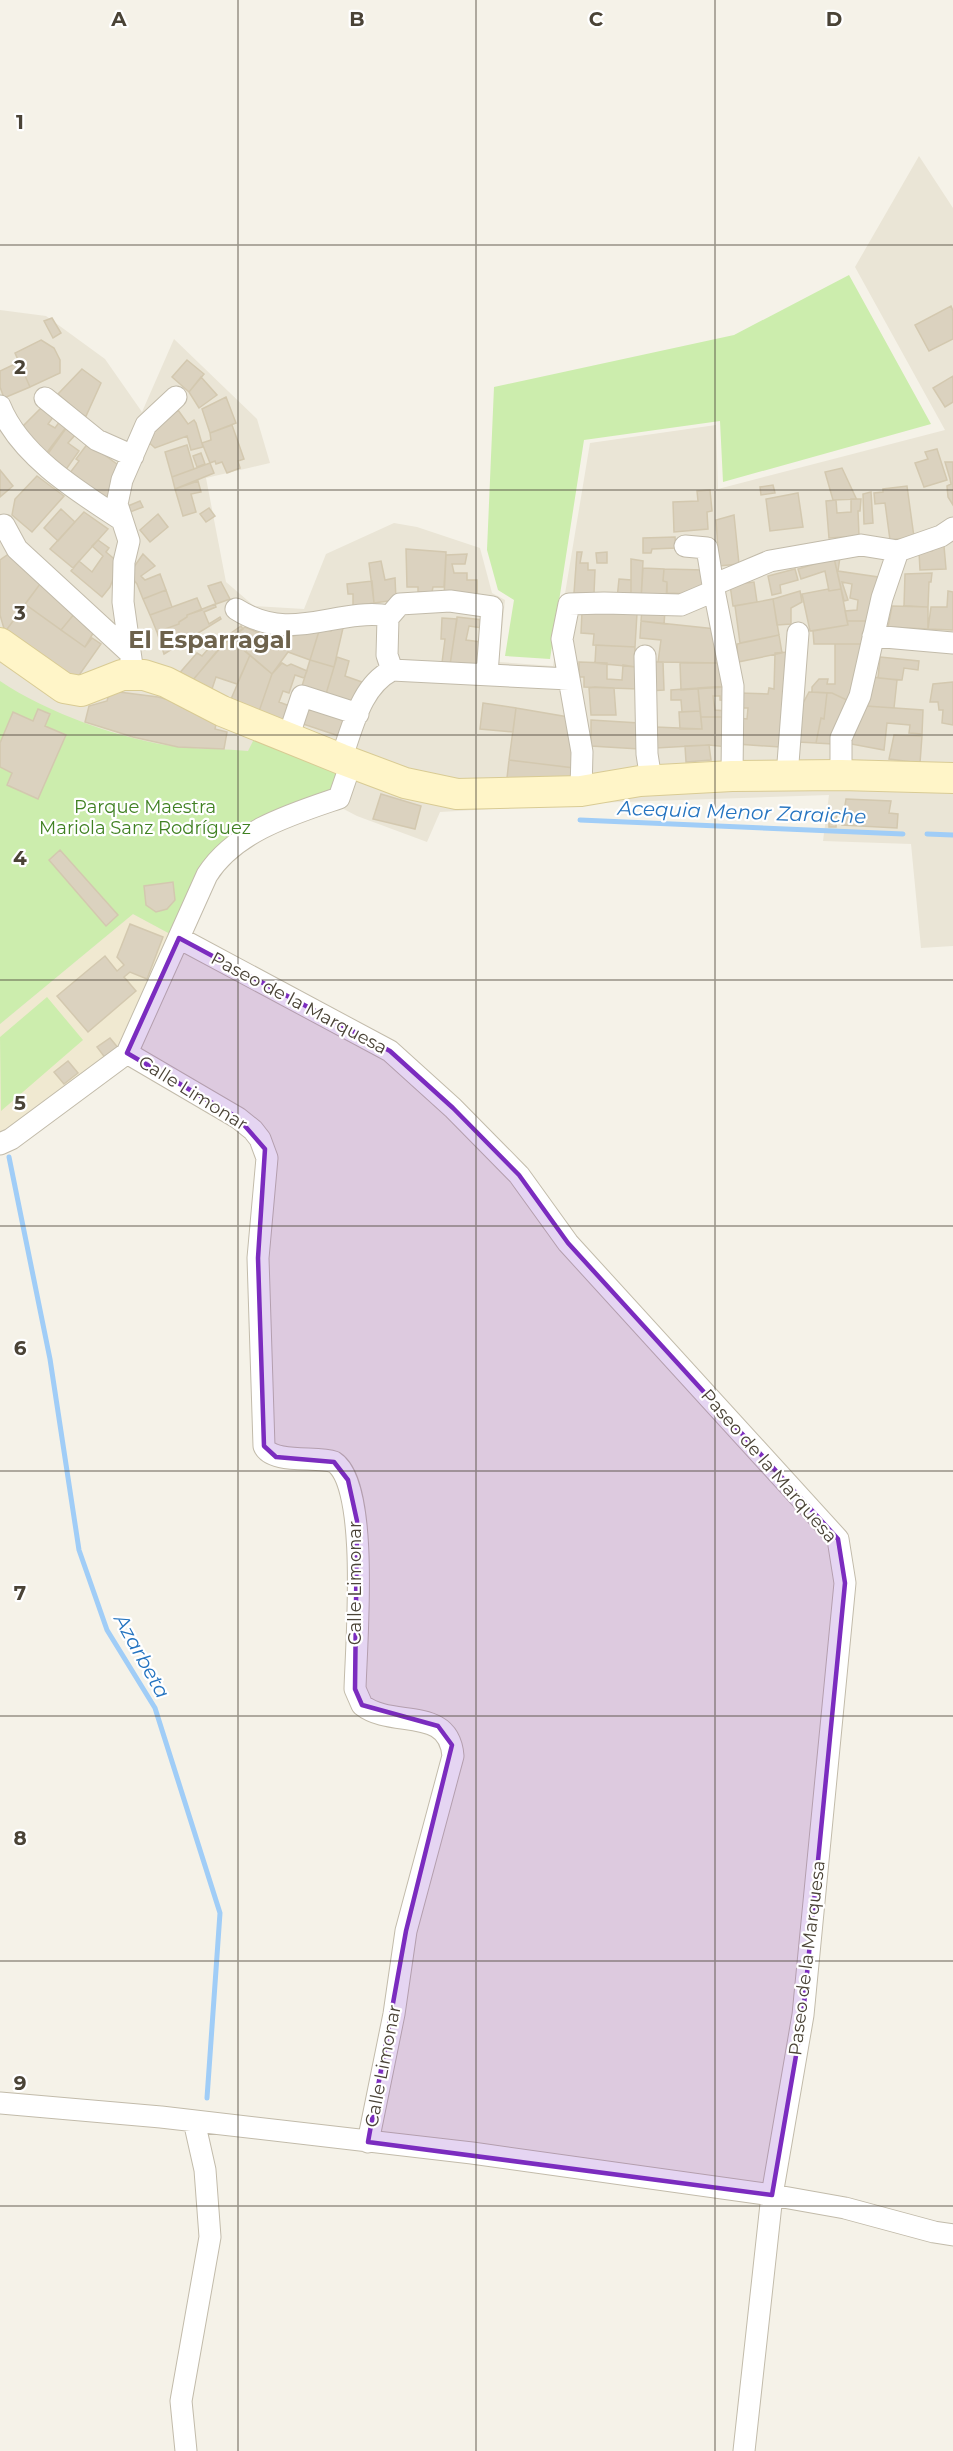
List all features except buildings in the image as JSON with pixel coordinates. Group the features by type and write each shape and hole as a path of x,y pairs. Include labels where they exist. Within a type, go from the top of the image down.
{"main road":[{"path":"0,643 57,684 73,691 89,689 122,675 130,653 166,682 222,711 405,783 457,794 581,791 651,780 732,776 841,775 953,778"}],"street":[{"path":"130,653 123,602 124,562 129,541 117,504 122,480 146,425 176,397"},
{"path":"45,398 97,440 133,456"},
{"path":"0,406 8,425 31,451 79,492 122,520"},
{"path":"2,525 17,549 130,653"},
{"path":"581,791 582,752 562,639 569,604 681,605 770,561 861,545 898,551 941,536 953,528"},
{"path":"685,546 708,548 733,686 732,776"},
{"path":"841,775 841,738 860,696 882,598 898,551"},
{"path":"487,674 492,607 450,601 400,604 390,616 387,655 392,669 569,679"},
{"path":"236,609 253,619 269,623 308,625 376,614 390,616"},
{"path":"787,776 798,633"},
{"path":"873,636 953,643"},
{"path":"645,656 647,754 651,780"},
{"name":"Calle Limonar","path":"3,1143 127,1053 207,875 224,853 266,827 339,798 362,700 378,677 392,669"},
{"path":"288,738 302,696 358,714"},
{"name":"Paseo de la Marquesa","path":"179,938 390,1051 453,1108 519,1176 568,1244 838,1539 845,1583 804,2003 772,2195 744,2451"},
{"name":"Calle Limonar","path":"127,1053 238,1118 253,1130 265,1149 267,1168 258,1258 264,1446 266,1451 276,1457 334,1462 340,1466 348,1480 357,1521 355,1689 362,1705 377,1713 438,1726 448,1734 452,1745 453,1756 406,1931 394,2014 368,2142"},
{"path":"0,2103 194,2121 472,2152 772,2195 845,2208 953,2235"},
{"path":"186,2451 181,2401 210,2237 205,2170 194,2121"}],"highlighted area":[{"path":"179,938 390,1051 453,1108 519,1175 568,1243 838,1539 845,1583 803,2015 772,2195 368,2142 406,1931 452,1745 438,1726 362,1705 355,1689 357,1521 348,1480 334,1462 276,1457 264,1446 258,1258 265,1149 238,1118 127,1053"}],"shaded area":[{"path":"919,156 953,208 953,946 921,948 911,844 823,841 829,795 593,803 440,812 427,842 357,816 336,805 244,847 214,875 135,1061 11,1149 0,1152 0,310 46,316 105,359 142,412 174,339 257,419 270,463 206,478 226,582 254,606 304,609 326,554 394,523 417,527 480,548 492,593 505,600 499,662 553,666 590,443 716,425 718,489 945,430 855,267"},
{"path":"133,914 172,935 127,1040 0,1135 0,1024"}],"green space":[{"path":"849,275 931,424 723,482 720,421 584,440 550,659 505,656 514,600 498,590 487,550 494,387 734,335"},
{"name":"Parque Maestra Mariola Sanz Rodríguez","path":"0,681 39,704 62,714 135,739 180,747 248,751 254,739 336,772 331,792 252,824 172,935 133,914 0,1024"},
{"path":"47,997 83,1040 1,1111 0,1037"}],"waterway":[{"name":"Acequia Menor Zaraiche","path":"580,820 903,834"},
{"name":"Acequia Menor Zaraiche","path":"927,834 953,835"},
{"name":"Azarbeta","path":"9,1157 50,1359 79,1550 107,1630 155,1708 220,1913 207,2098"}],"district":[{"name":"El Esparragal","path":"210,640"}]}
